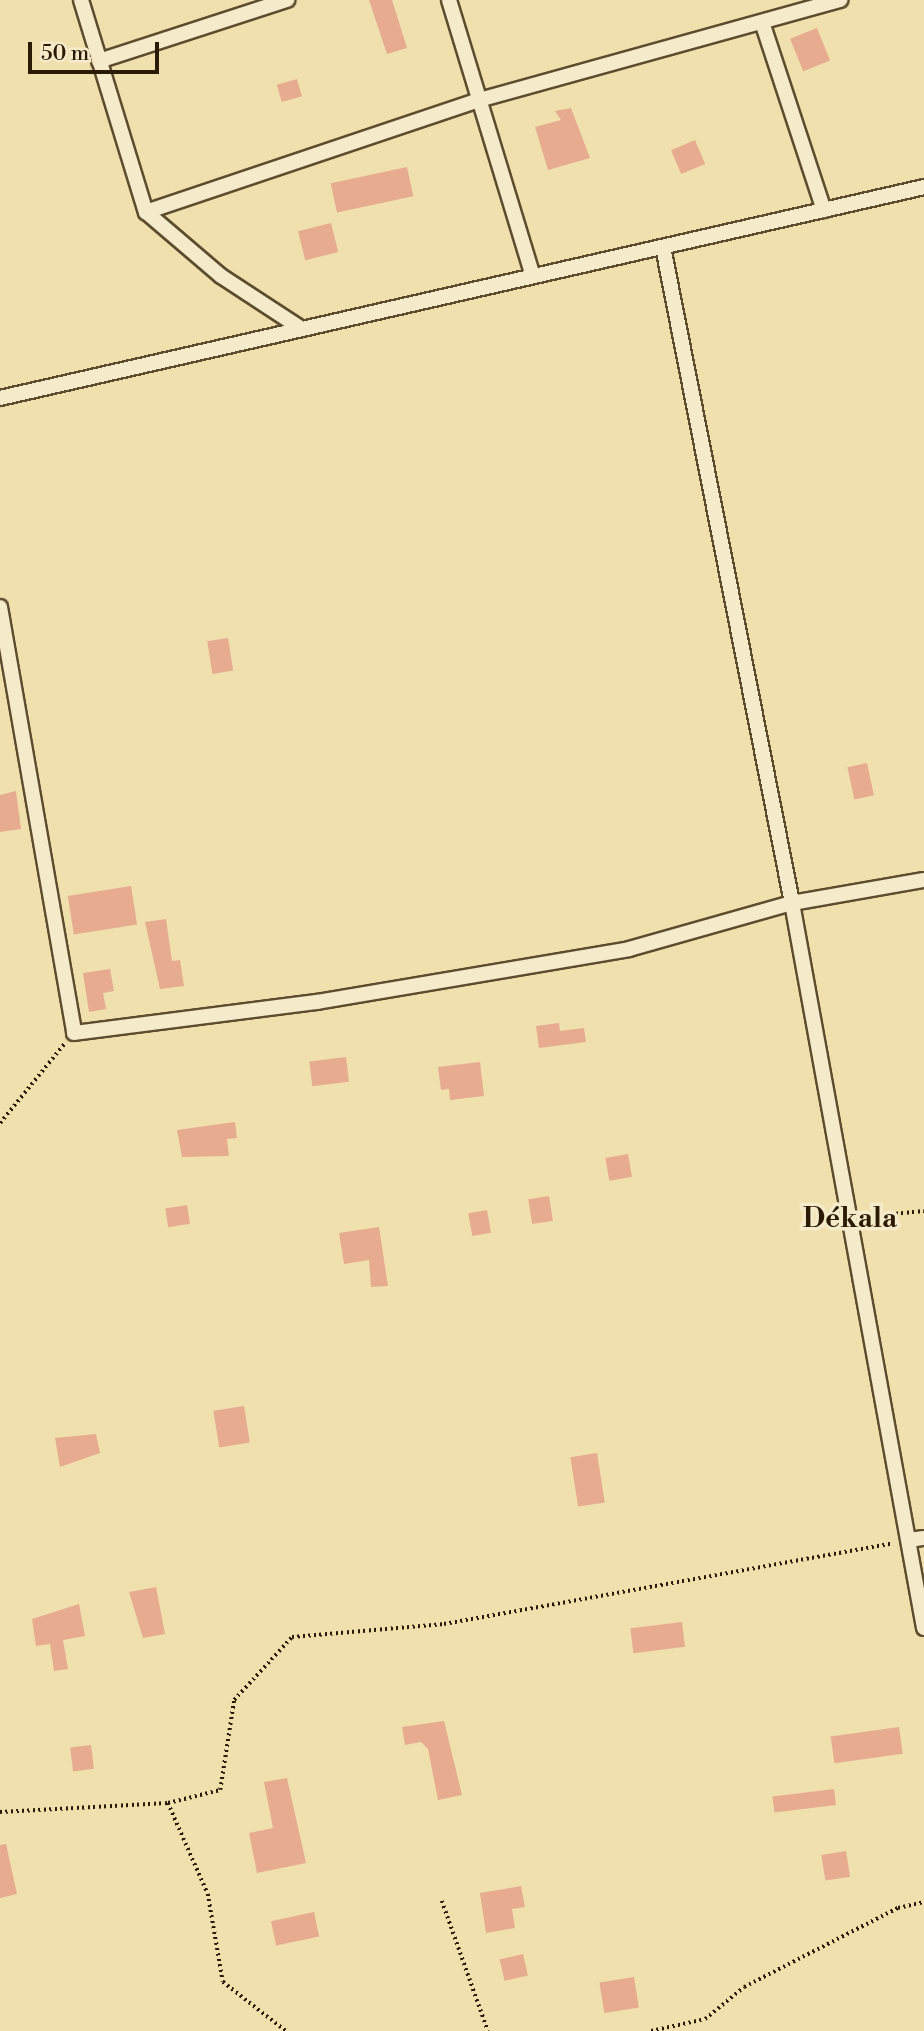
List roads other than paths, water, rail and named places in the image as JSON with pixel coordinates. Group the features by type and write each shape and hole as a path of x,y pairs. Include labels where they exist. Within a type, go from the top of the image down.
{"street":[{"path":"81,0 146,212 221,276 302,329"},
{"path":"99,61 287,0"},
{"path":"449,0 533,276"},
{"path":"146,212 479,100 763,25 840,0"},
{"path":"763,25 824,210"},
{"path":"0,398 924,187"},
{"path":"663,247 792,903 850,1219 917,1539 924,1628"},
{"path":"0,607 74,1033 317,1002 629,948 792,903 924,880"}],"district":[{"name":"Dékala","path":"850,1219"}]}
